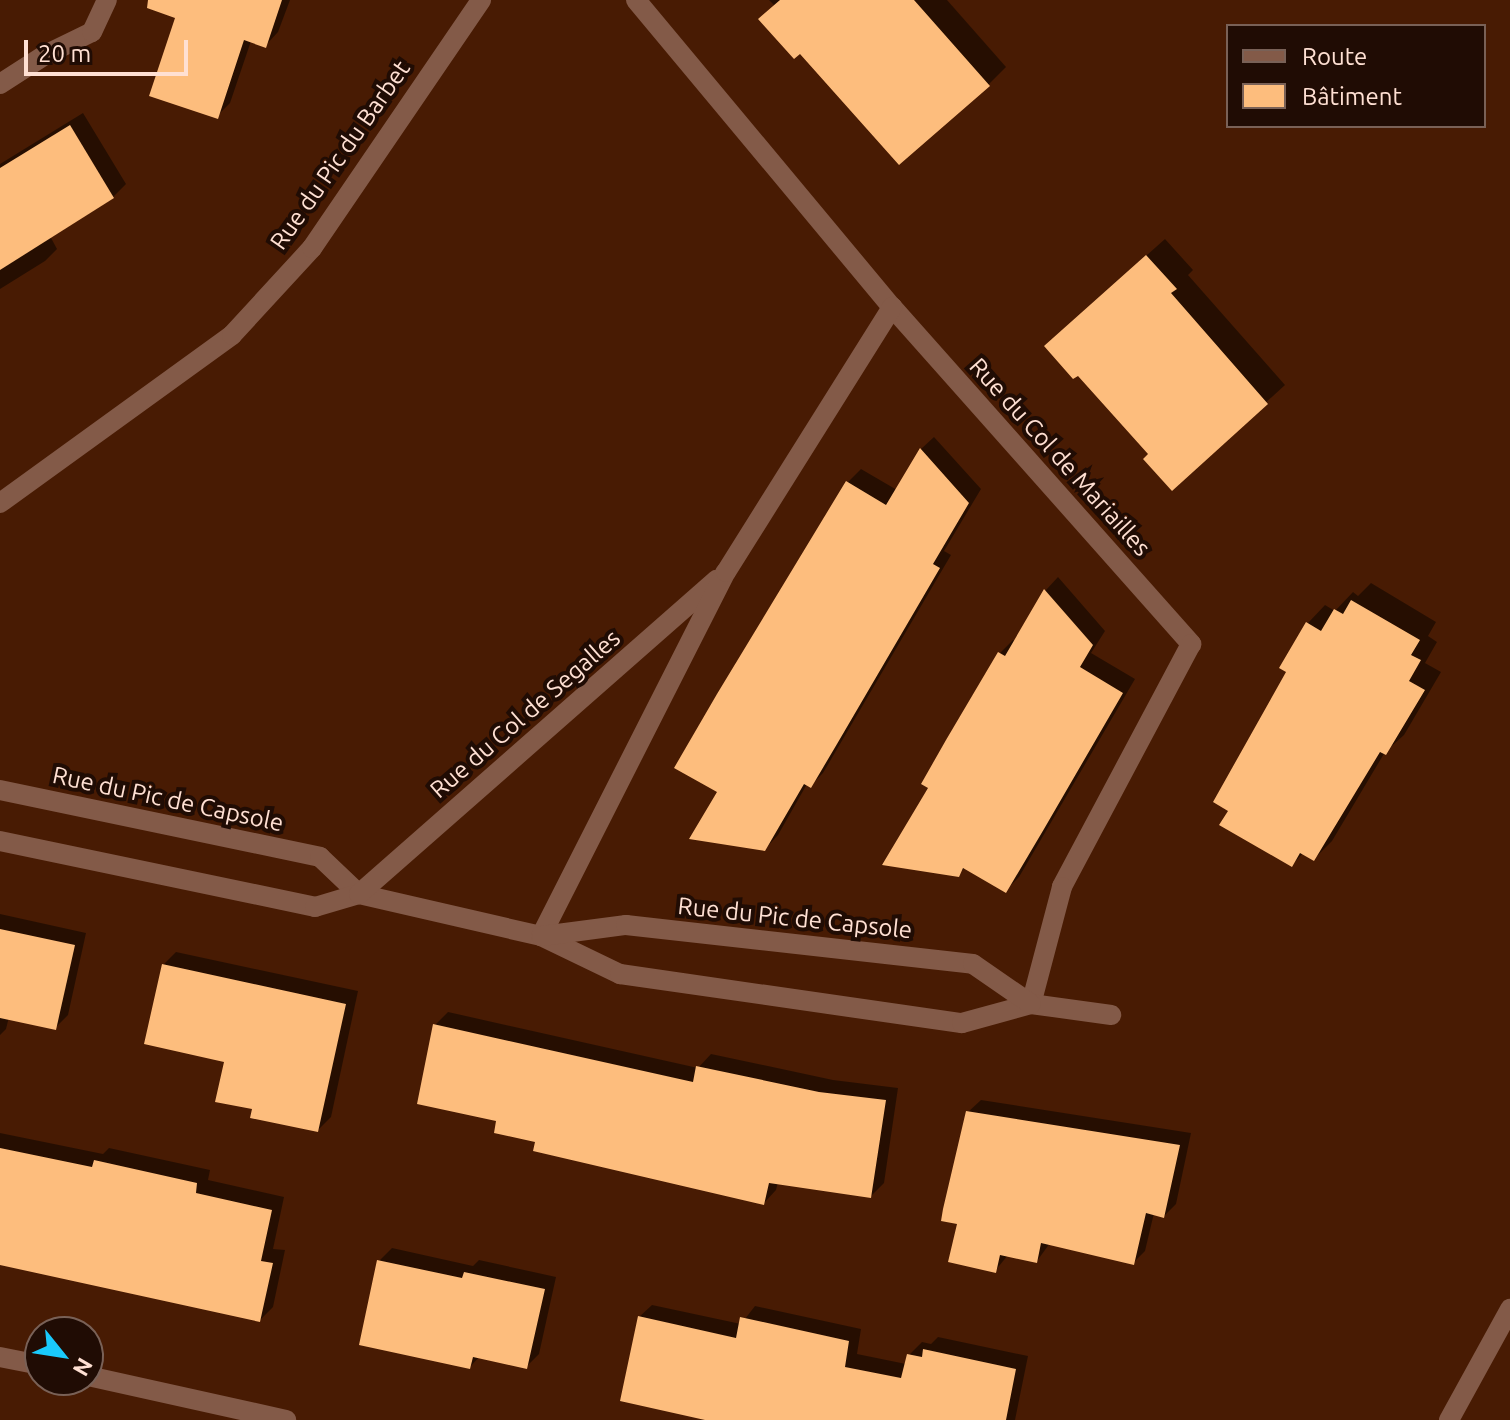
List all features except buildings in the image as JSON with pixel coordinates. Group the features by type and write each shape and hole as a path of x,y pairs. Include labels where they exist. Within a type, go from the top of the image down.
{"street":[{"path":"0,84 45,55 92,32 107,0"},
{"name":"Rue du Pic du Barbet","path":"0,503 232,335 312,248 481,0"},
{"name":"Rue du Col de Mariailles","path":"636,0 892,307 1191,644 1062,887 1031,1004"},
{"name":"Rue du Col de Segalles","path":"541,936 726,572 892,307"},
{"name":"Rue du Col de Segalles","path":"359,894 726,572"},
{"name":"Rue du Pic de Capsole","path":"0,790 320,857 359,894"},
{"name":"Rue du Pic de Capsole","path":"0,841 315,907 359,894 541,936 620,974 962,1023 1031,1004 1111,1015"},
{"name":"Rue du Pic de Capsole","path":"541,936 626,925 973,964 1031,1004"},
{"path":"1449,1420 1510,1309"},
{"path":"0,1357 24,1362"},
{"path":"104,1380 286,1420"}]}
